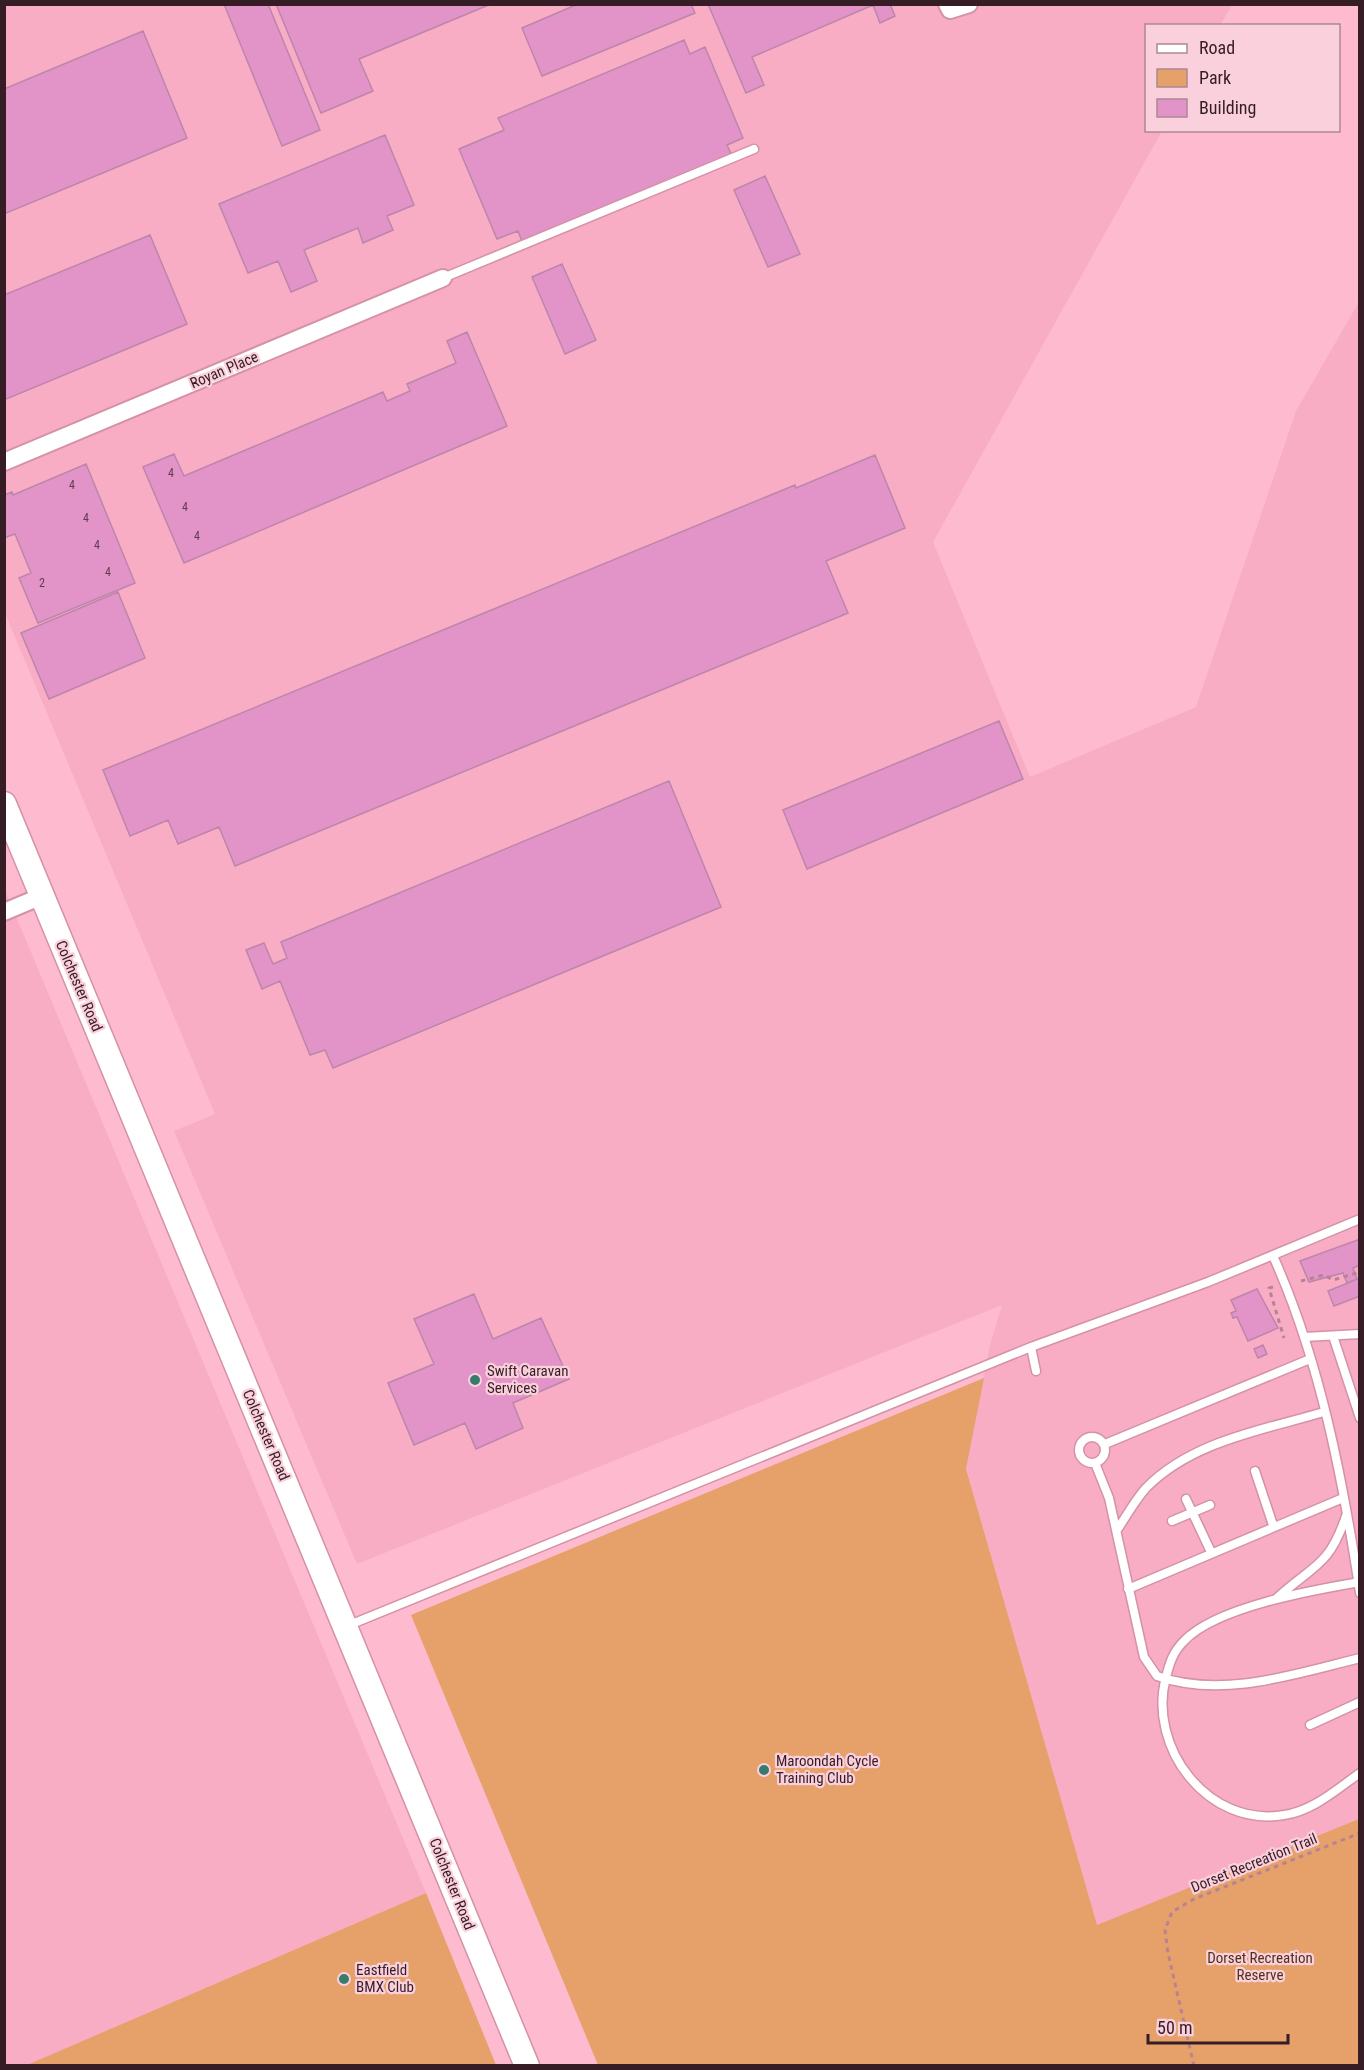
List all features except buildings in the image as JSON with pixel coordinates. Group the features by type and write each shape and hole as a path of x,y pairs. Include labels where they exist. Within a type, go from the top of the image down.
{"main road":[{"name":"Colchester Road","path":"4,804 527,2066"}],"street":[{"path":"949,8 969,4"},
{"name":"Royan Place","path":"4,462 443,278"},
{"path":"4,912 42,896"}],"lane":[{"path":"443,278 754,148"},
{"path":"346,1626 1031,1347 1273,1256 1359,1219"},
{"path":"1273,1256 1304,1338 1324,1412 1343,1498 1359,1582 1359,1593"},
{"path":"1304,1338 1359,1334"},
{"path":"1333,1336 1359,1418"},
{"path":"1031,1347 1036,1371"},
{"path":"1105,1444 1310,1359"},
{"path":"1117,1530 1144,1490 1168,1469 1193,1453 1324,1412"},
{"path":"1089,1436 1101,1439 1105,1444 1105,1456 1095,1463 1084,1460 1080,1456 1080,1444 1089,1436"},
{"path":"1095,1463 1109,1497 1144,1658 1152,1672 1165,1679 1205,1686 1266,1681 1359,1658"},
{"path":"1255,1470 1273,1525"},
{"path":"1128,1589 1273,1525 1343,1498"},
{"path":"1186,1499 1211,1552"},
{"path":"1172,1521 1210,1505"},
{"path":"1275,1601 1324,1561 1337,1542 1346,1515"},
{"path":"1359,1582 1275,1601 1203,1625 1185,1640 1171,1657 1160,1701 1176,1756 1192,1781 1225,1805 1261,1816 1287,1815 1313,1805 1359,1773"},
{"path":"1311,1725 1359,1702"}],"path":[{"path":"1301,1281 1324,1275 1333,1280 1359,1272"},
{"path":"1270,1280 1274,1287 1269,1288 1284,1338"},
{"name":"Dorset Recreation Trail","path":"1194,2066 1168,1953 1165,1930 1172,1912 1194,1899 1359,1833"}],"shaded area":[{"path":"4,5 1232,5 1221,24 1145,24 1145,132 1161,132 933,542 1030,777 1196,707 1296,411 1359,302 1359,1819 1097,1926 966,1469 990,1345 1002,1305 357,1564 174,1131 215,1114 5,613"},
{"path":"4,888 426,1893 27,2066 4,2065"}],"green space":[{"name":"Maroondah Cycle Training Club","path":"984,1378 966,1469 1097,1925 1359,1819 1359,2065 598,2065 411,1615"},
{"name":"Eastfield BMX Club","path":"426,1893 496,2065 27,2065"}],"place":[{"name":"Swift Caravan Services","path":"475,1380"},
{"name":"Maroondah Cycle Training Club","path":"764,1770"},
{"name":"Eastfield BMX Club","path":"344,1979"}],"park label":[{"name":"Dorset Recreation Reserve","path":"1260,1966"}]}
